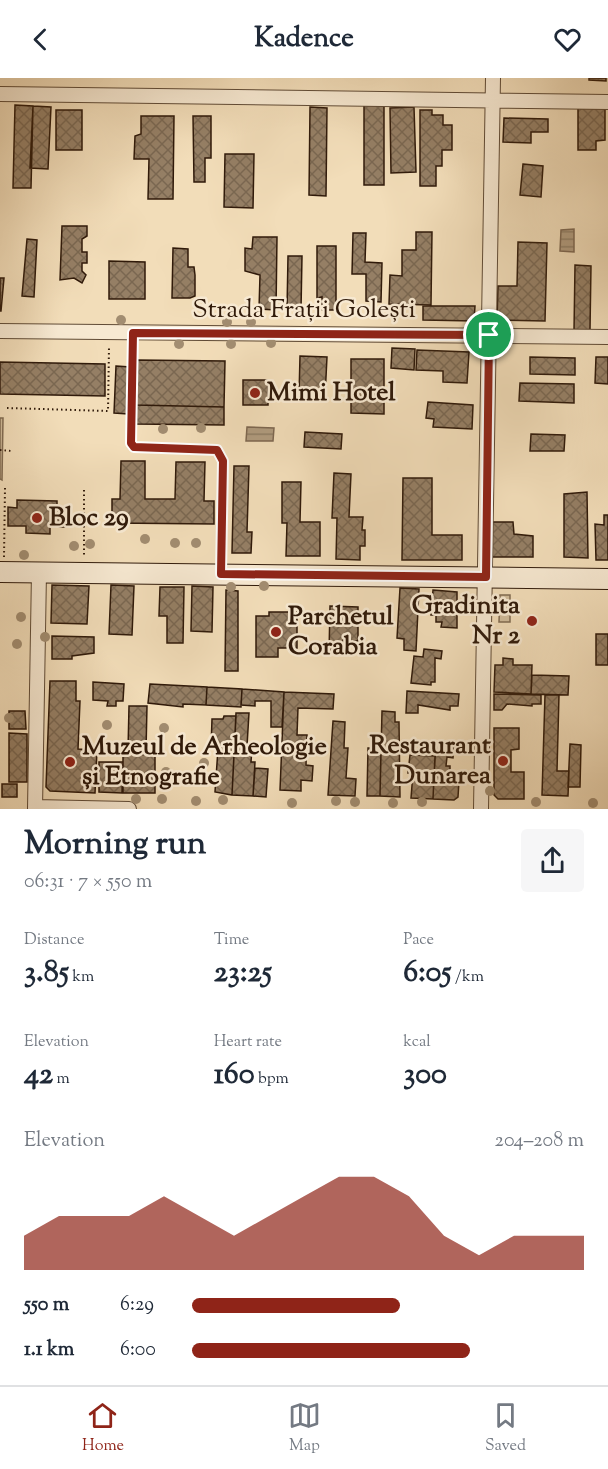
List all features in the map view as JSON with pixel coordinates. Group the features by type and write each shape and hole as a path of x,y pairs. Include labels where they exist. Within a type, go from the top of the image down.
{"street":[{"path":"481,809 493,78"},
{"path":"0,94 608,102"},
{"name":"Strada Frații Golești","path":"0,331 608,337"},
{"path":"2,572 608,579"},
{"path":"39,572 35,808 129,809"}],"path":[{"path":"7,408 108,411 109,332"},
{"path":"133,333 131,443 134,447 217,450 223,461 221,574"},
{"path":"0,450 12,451"},
{"path":"2,572 5,488"},
{"path":"84,490 84,573"}],"green space":[{"path":"0,418 3,418 2,480 0,479"},
{"path":"500,595 510,595 510,622 499,622"}],"shaded area":[{"path":"574,229 574,252 560,251 561,230"},
{"path":"247,427 274,428 273,441 246,441"}],"building":[{"path":"589,78 606,78 606,81 589,80"},
{"path":"15,105 33,106 31,188 13,188"},
{"path":"364,105 384,105 384,185 364,185"},
{"path":"33,106 51,107 48,169 30,168"},
{"path":"310,107 327,108 326,196 309,195"},
{"path":"414,107 416,172 391,173 390,108"},
{"path":"578,108 605,108 605,140 596,141 596,150 578,150"},
{"path":"56,110 82,110 82,150 56,150"},
{"path":"420,110 432,110 432,115 443,115 443,125 452,125 452,150 442,150 442,166 436,166 436,186 420,186"},
{"path":"141,116 174,116 173,199 148,199 149,159 134,159 135,136 141,134"},
{"path":"193,116 211,116 211,158 205,158 205,182 194,182"},
{"path":"504,118 548,119 548,132 531,132 531,143 503,142"},
{"path":"225,154 254,154 253,208 224,207"},
{"path":"523,164 543,166 541,197 520,195"},
{"path":"62,226 87,226 87,236 82,239 82,252 87,252 87,263 82,263 82,271 86,275 82,283 74,278 60,280"},
{"path":"416,232 432,232 431,305 389,304 390,275 402,276 402,250 416,250"},
{"path":"353,233 366,233 365,262 382,263 381,302 366,301 366,274 352,274"},
{"path":"253,237 277,237 276,310 259,309 260,275 245,271 245,248 252,249"},
{"path":"27,239 37,240 34,297 22,296"},
{"path":"518,242 547,243 545,321 497,320 498,286 517,286"},
{"path":"317,246 336,246 336,310 322,310 322,297 317,298"},
{"path":"173,248 188,249 188,267 194,267 195,275 195,296 190,298 172,298"},
{"path":"288,256 302,256 301,310 287,310"},
{"path":"109,261 145,262 145,299 109,299"},
{"path":"575,265 591,266 590,330 574,331"},
{"path":"0,278 4,278 1,311 0,311"},
{"path":"423,306 475,306 474,321 423,320"},
{"path":"392,348 415,349 414,370 391,368"},
{"path":"417,350 469,352 467,383 443,382 443,371 416,370"},
{"path":"300,356 327,357 325,397 299,396"},
{"path":"530,357 575,358 575,375 530,374"},
{"path":"596,357 608,357 608,384 595,383"},
{"path":"351,359 384,359 384,414 351,413"},
{"path":"137,360 225,361 224,407 136,405"},
{"path":"0,362 105,364 105,396 0,394"},
{"path":"116,366 130,367 128,414 114,413"},
{"name":"Mimi Hotel","path":"243,380 268,380 268,405 243,405"},
{"path":"520,383 574,384 574,403 519,401"},
{"path":"428,402 473,405 472,429 433,427 434,419 426,418"},
{"path":"136,405 224,407 224,425 136,424"},
{"path":"305,432 342,434 341,449 304,447"},
{"path":"531,434 565,435 564,451 530,451"},
{"path":"121,461 145,461 145,499 175,499 176,462 205,462 204,501 214,501 214,524 112,523 112,499 120,499"},
{"path":"234,466 249,466 247,532 252,532 251,553 232,553"},
{"path":"334,473 351,474 349,517 363,517 362,530 365,530 365,546 360,546 360,560 336,559 337,518 332,518"},
{"path":"403,478 432,478 432,535 462,535 462,560 402,560"},
{"path":"282,482 301,482 300,522 320,522 320,556 286,556 287,523 282,523"},
{"path":"587,492 588,558 564,557 564,494"},
{"name":"Bloc 29","path":"17,500 57,501 57,509 67,510 66,527 50,527 50,534 26,533 26,526 8,526 8,507 17,508"},
{"path":"604,515 608,515 608,560 596,560 595,524 604,525"},
{"path":"492,522 513,522 514,534 533,536 533,557 492,557"},
{"path":"52,585 89,586 87,624 51,623"},
{"path":"111,585 134,586 132,635 109,634"},
{"path":"192,586 213,587 212,632 191,631"},
{"path":"160,587 184,587 183,643 167,643 167,616 159,616"},
{"path":"400,588 419,589 416,651 404,650 404,639 397,638"},
{"path":"226,590 238,591 238,671 225,671"},
{"path":"433,590 457,592 457,628 441,627 442,622 436,622 436,615 431,615"},
{"path":"330,606 358,607 358,641 343,640 343,654 329,654"},
{"name":"Parchetul Corabia","path":"269,612 297,612 297,648 278,648 278,657 256,657 256,616 269,616"},
{"path":"596,634 608,634 608,665 596,665"},
{"path":"52,636 94,637 94,653 72,656 72,659 52,659"},
{"path":"424,649 442,651 441,659 435,658 435,682 431,682 431,685 411,683 414,656 423,657"},
{"path":"503,658 513,659 513,665 532,665 531,694 494,692 495,665 503,665"},
{"path":"532,675 569,676 568,695 531,694"},
{"path":"50,681 76,681 76,701 80,701 78,749 97,750 95,793 50,791 46,787"},
{"path":"93,682 124,684 123,701 116,701 116,706 107,706 108,701 93,700"},
{"path":"150,684 207,687 206,705 183,704 183,707 148,703"},
{"path":"207,687 242,689 241,707 206,705"},
{"path":"242,689 284,692 282,727 271,727 271,701 255,701 255,706 241,705"},
{"path":"407,691 459,694 458,706 450,706 450,710 418,705 418,713 406,713"},
{"path":"284,692 334,694 333,709 298,708 297,735 307,735 306,765 313,766 312,781 301,780 301,791 280,790"},
{"path":"494,694 541,695 541,704 532,704 532,706 507,704 502,710 494,710"},
{"path":"545,695 559,695 557,771 569,771 568,796 542,795"},
{"path":"129,706 147,706 146,751 128,751"},
{"path":"9,711 25,711 26,729 9,729"},
{"path":"382,711 395,712 395,722 399,722 400,797 380,796"},
{"path":"236,713 249,713 247,746 252,748 251,762 255,762 253,796 232,795"},
{"path":"224,716 236,716 232,795 215,792 218,749 211,749 212,719 223,719"},
{"path":"333,721 345,722 344,748 348,748 346,778 356,779 355,796 328,795"},
{"name":"Restaurant Dunarea","path":"494,728 519,728 519,749 511,750 511,772 524,772 524,799 498,799 494,795"},
{"path":"9,733 27,734 27,782 9,782"},
{"path":"436,744 454,745 453,758 447,757 446,766 450,766 450,775 447,777 434,777"},
{"path":"570,744 581,745 580,787 568,787"},
{"path":"368,748 381,748 380,796 367,796"},
{"path":"123,754 155,755 155,793 123,793"},
{"path":"410,755 435,756 433,799 411,798 413,773 408,773"},
{"path":"99,762 123,762 122,793 99,792"},
{"path":"255,768 268,769 266,797 253,796"},
{"path":"434,777 459,781 458,797 454,800 433,799"},
{"path":"2,784 17,784 17,797 2,797"}],"place":[{"name":"Mimi Hotel","path":"255,393"},
{"name":"Bloc 29","path":"37,518"},
{"name":"Gradinita Nr 2","path":"532,621"},
{"name":"Parchetul Corabia","path":"276,632"},
{"name":"Restaurant Dunarea","path":"503,761"},
{"name":"Muzeul de Arheologie și Etnografie","path":"70,762"}],"route":[{"path":"133,333 489,335 486,577 221,574 223,461 217,450 134,447 131,443 133,333"}]}
